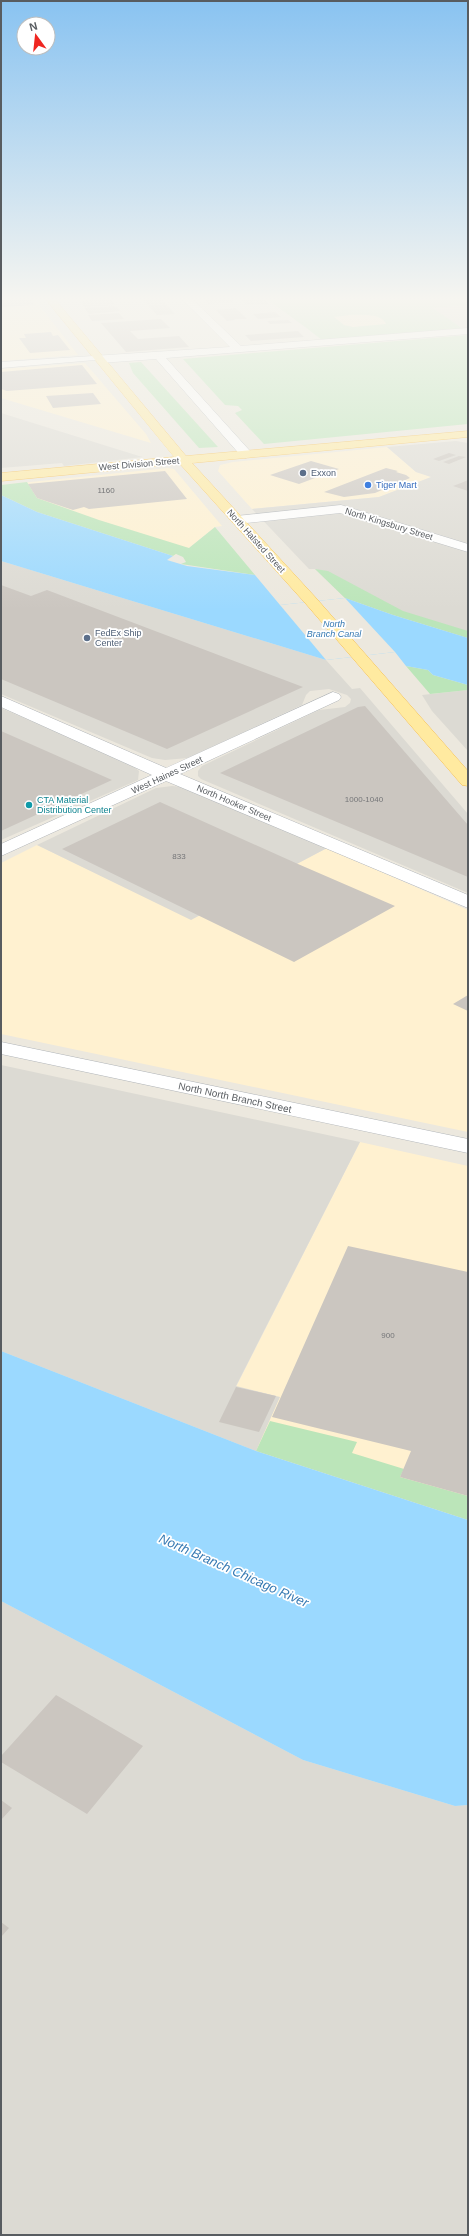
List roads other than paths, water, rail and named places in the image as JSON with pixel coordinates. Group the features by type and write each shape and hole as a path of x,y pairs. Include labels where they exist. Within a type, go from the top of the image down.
{"main road":[{"name":"North Halsted Street","path":"135,401 184,460 360,656 468,781"},
{"name":"West Division Street","path":"1,477 468,434"}],"street":[{"path":"199,401 246,454"},
{"name":"North Kingsbury Street","path":"237,520 341,509 468,548"},
{"name":"West Haines Street","path":"1,850 167,775 333,697"},
{"name":"North Hooker Street","path":"1,701 167,775 468,902"},
{"name":"North North Branch Street","path":"1,1048 468,1146"}],"water":[{"name":"North Branch Canal","path":"1,495 37,512 173,556 167,560 187,566 255,575 280,605 345,598 393,615 468,638 468,685 433,675 428,670 406,666 395,652 326,660 1,561"},
{"name":"North Branch Chicago River","path":"1,1351 256,1451 468,1520 468,1805 455,1806 303,1760 1,1601"}],"place":[{"name":"Exxon","path":"303,473"},
{"name":"Tiger Mart","path":"368,485"},
{"name":"FedEx Ship Center","path":"87,638"},
{"name":"CTA Material Distribution Center","path":"29,805"}]}
